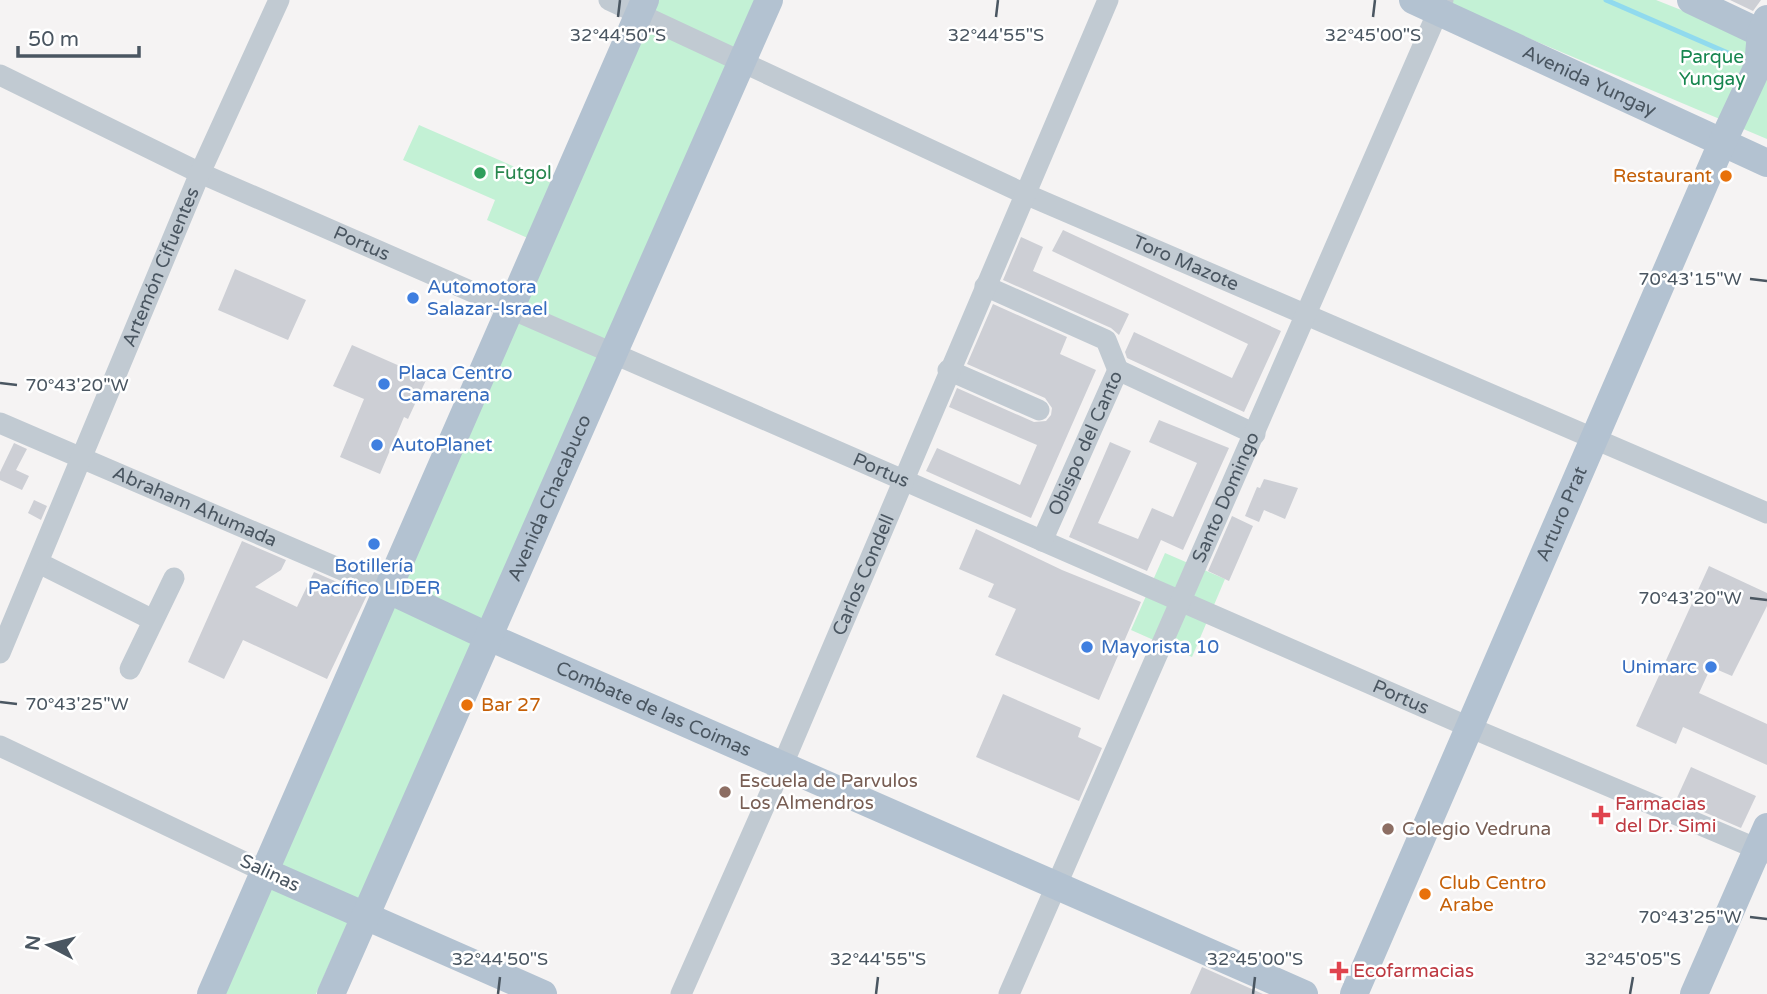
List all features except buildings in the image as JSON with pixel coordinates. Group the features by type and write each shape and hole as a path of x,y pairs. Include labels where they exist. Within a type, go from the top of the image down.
{"main road":[{"name":"Avenida Chacabuco","path":"331,994 769,0"},
{"name":"Avenida Yungay","path":"1413,0 1441,6 1767,163"},
{"path":"1691,0 1765,29"},
{"path":"211,994 389,590 509,306 642,7"},
{"name":"Arturo Prat","path":"1354,994 1722,143 1758,66 1765,29"},
{"name":"Combate de las Coimas","path":"389,590 489,637 1304,994"},
{"path":"1694,994 1764,843"},
{"name":"Salinas","path":"263,871 543,994"}],"street":[{"name":"Artemón Cifuentes","path":"0,653 83,460 200,173 279,0"},
{"name":"Toro Mazote","path":"610,0 642,7 741,62 1023,193 1767,513"},
{"name":"Carlos Condell","path":"681,994 783,764 1023,193 1108,0"},
{"name":"Santo Domingo","path":"1009,994 1441,6"},
{"name":"Portus","path":"0,75 200,173 1181,602 1469,727 1764,843"},
{"path":"985,286 1106,340 1118,370"},
{"path":"948,370 1040,410"},
{"name":"Obispo del Canto","path":"1042,541 1118,370 1255,434"},
{"name":"Abraham Ahumada","path":"0,423 389,590"},
{"path":"39,563 153,620"},
{"path":"130,668 174,578"},
{"name":"Salinas","path":"0,746 263,871"}],"green space":[{"path":"651,0 758,0 316,994 221,994 332,751"},
{"name":"Parque Yungay","path":"1438,0 1656,0 1767,44 1767,139"},
{"name":"Futgol","path":"419,125 556,185 532,240 487,220 495,200 403,160"},
{"path":"1165,553 1225,579 1192,657 1131,630"}],"waterway":[{"path":"1606,0 1751,63"}],"place":[{"name":"Futgol","path":"480,173"},
{"name":"Restaurant","path":"1726,176"},
{"name":"Automotora Salazar-Israel","path":"413,298"},
{"name":"Placa Centro Camarena","path":"384,384"},
{"name":"AutoPlanet","path":"377,445"},
{"name":"Botillería Pacífico LIDER","path":"374,544"},
{"name":"Mayorista 10","path":"1087,647"},
{"name":"Unimarc","path":"1711,667"},
{"name":"Bar 27","path":"467,705"},
{"name":"Escuela de Parvulos Los Almendros","path":"725,792"},
{"name":"Farmacias del Dr. Simi","path":"1601,815"},
{"name":"Colegio Vedruna","path":"1388,829"},
{"name":"Club Centro Arabe","path":"1425,894"},
{"name":"Ecofarmacias","path":"1339,971"}]}
